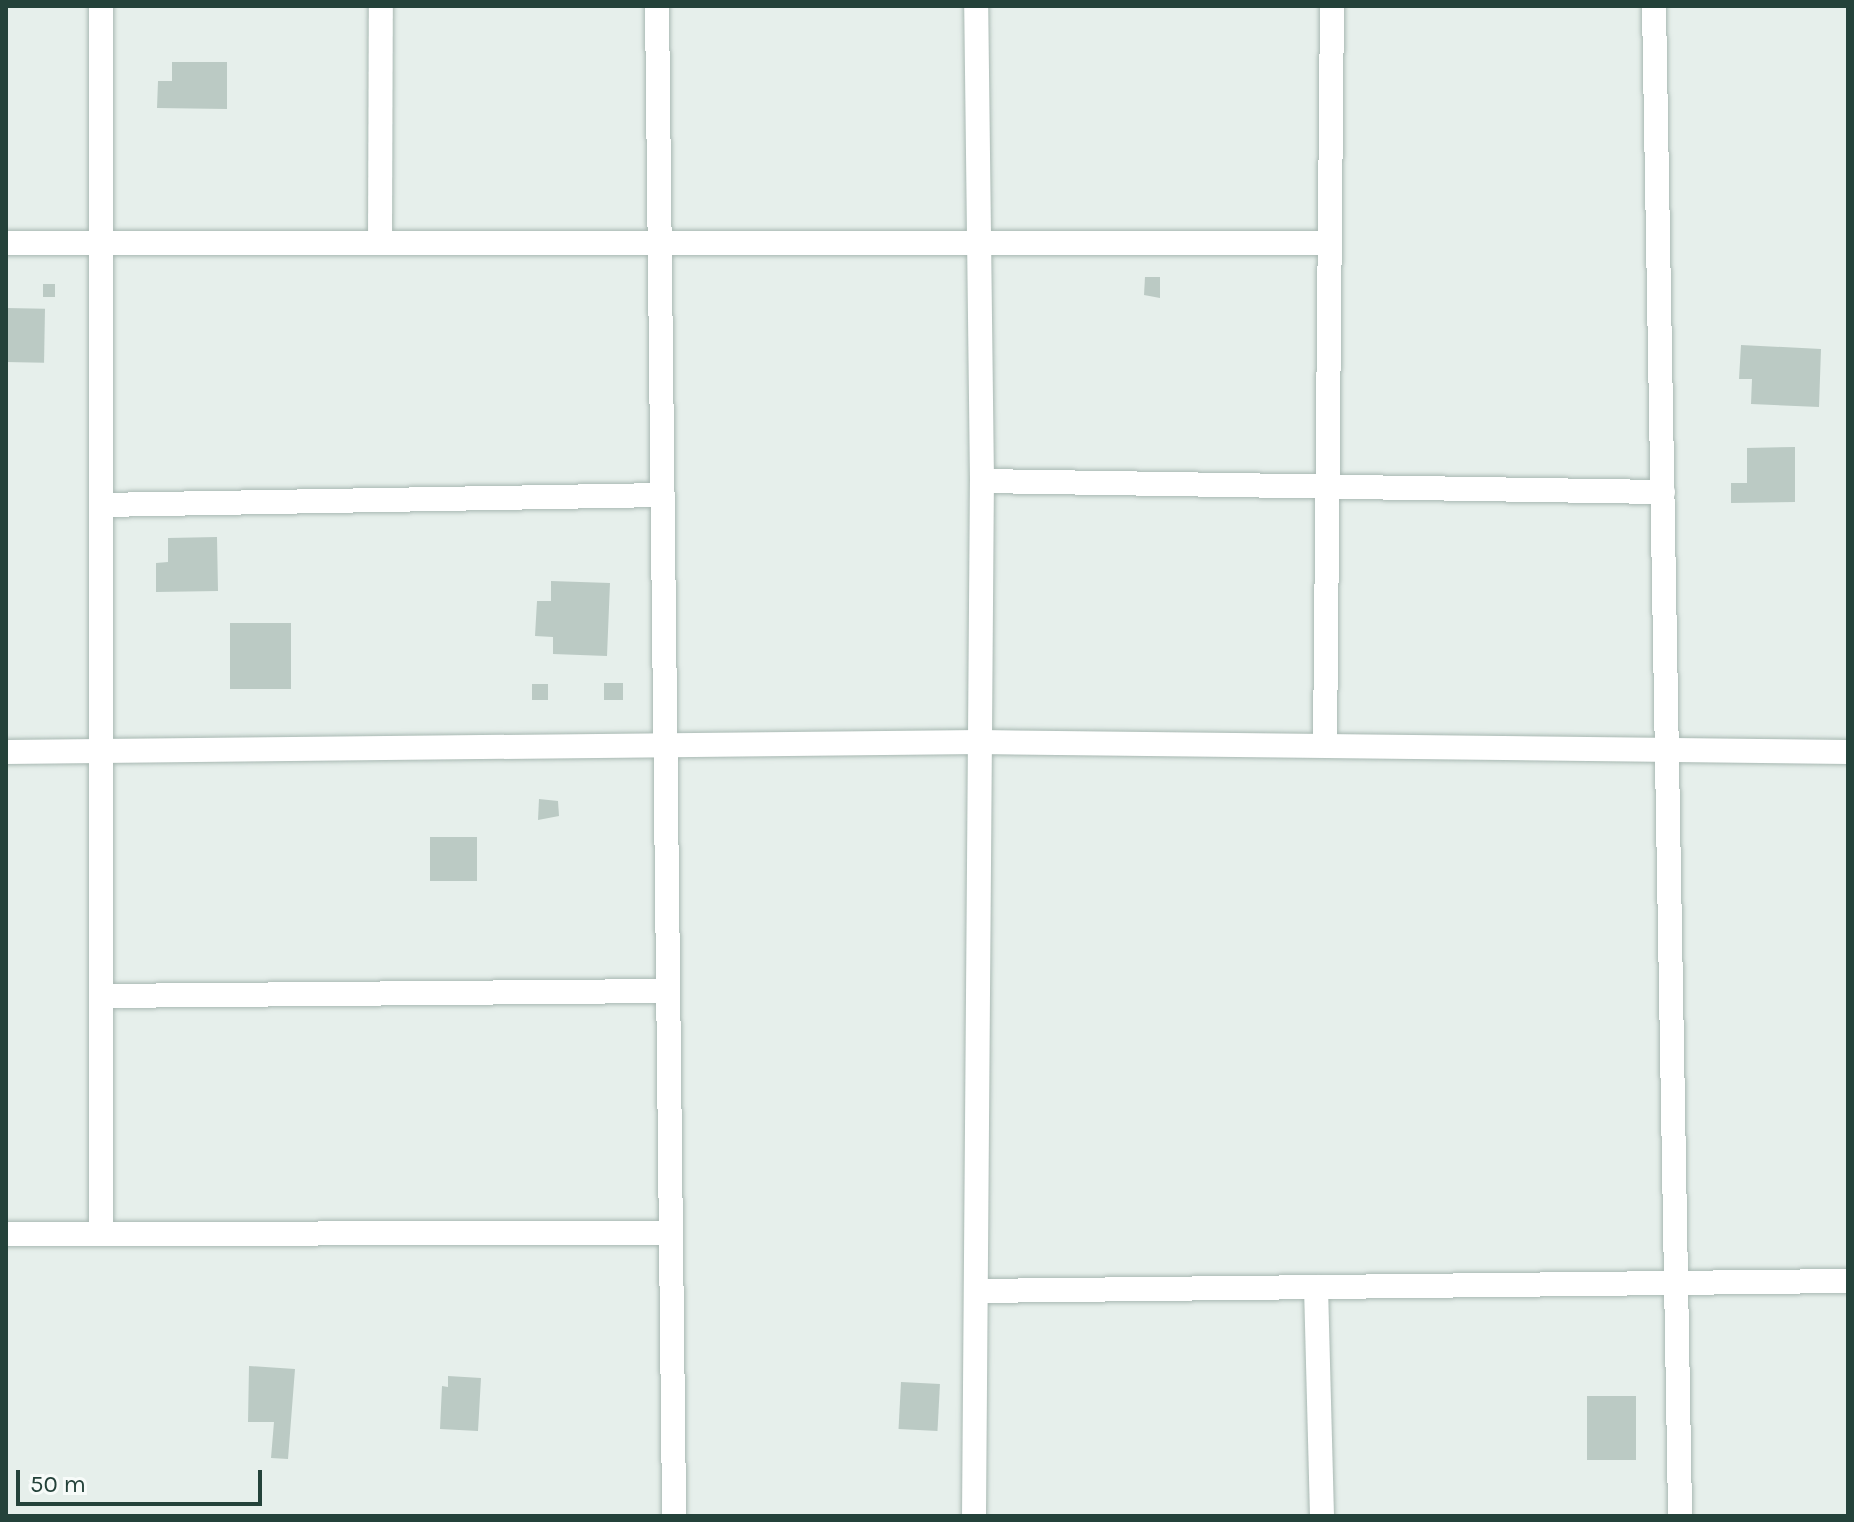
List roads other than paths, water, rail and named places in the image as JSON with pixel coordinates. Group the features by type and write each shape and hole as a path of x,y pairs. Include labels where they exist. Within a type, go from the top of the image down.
{"street":[{"path":"101,6 101,1234"},
{"path":"380,243 381,6"},
{"path":"657,6 674,1516"},
{"path":"974,1516 982,481 976,6"},
{"path":"1325,745 1332,6"},
{"path":"1654,6 1680,1516"},
{"path":"6,243 1329,243"},
{"path":"982,481 1663,492"},
{"path":"101,505 662,495"},
{"path":"6,752 980,742 1848,752"},
{"path":"101,996 668,991"},
{"path":"6,1234 671,1233"},
{"path":"976,1291 1848,1281"},
{"path":"1316,1287 1322,1516"}]}
